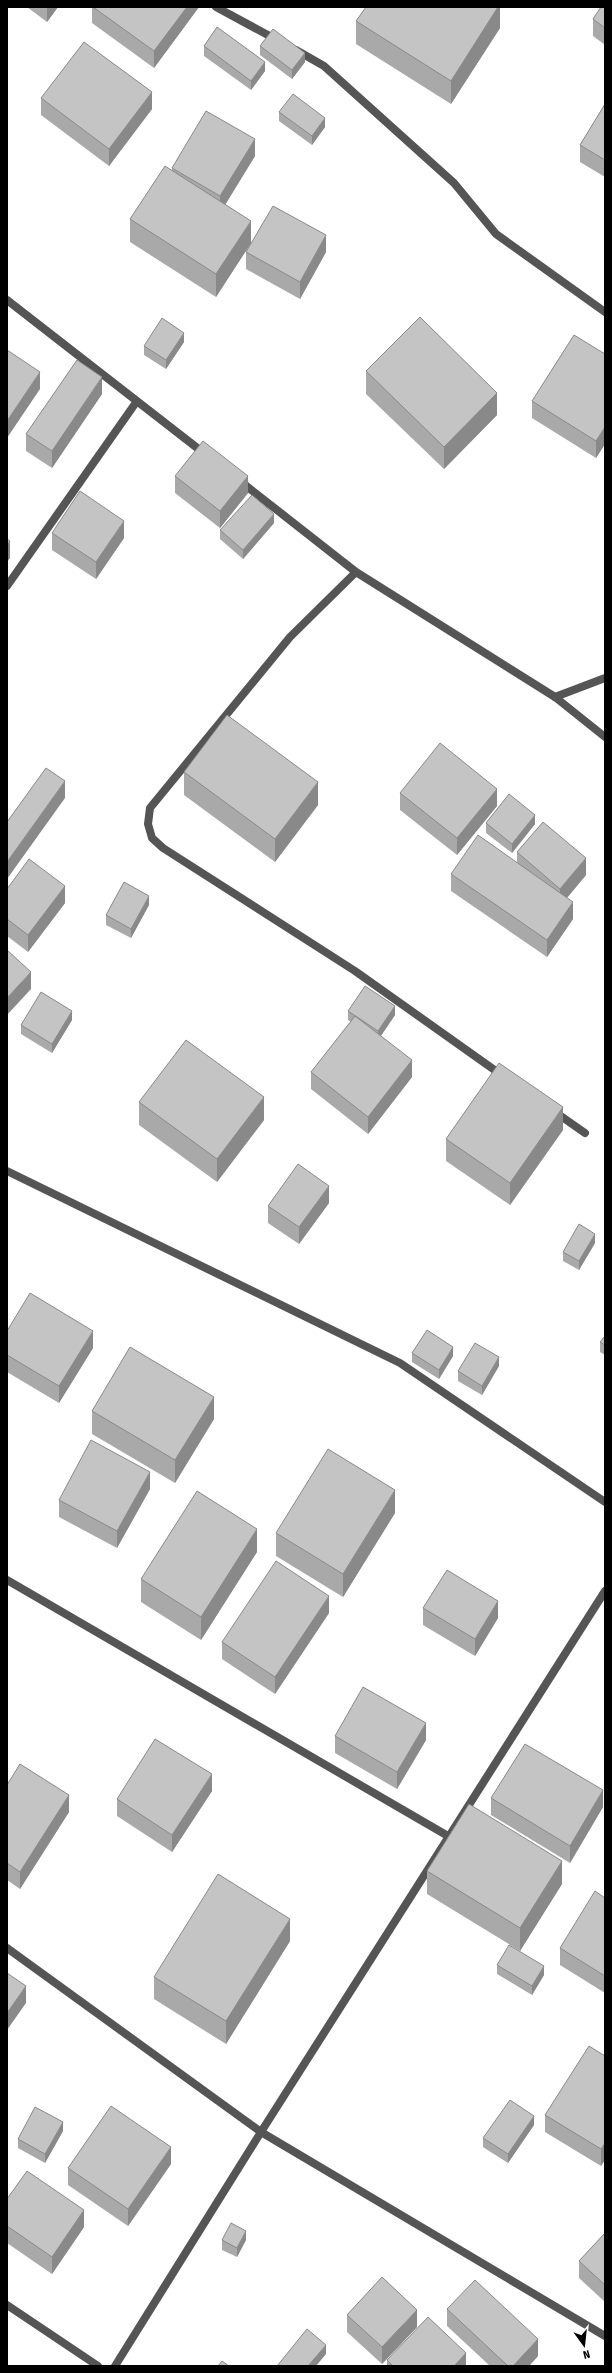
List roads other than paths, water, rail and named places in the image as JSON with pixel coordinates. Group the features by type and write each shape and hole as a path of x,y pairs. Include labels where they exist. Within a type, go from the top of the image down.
{"street":[{"path":"216,7 324,66 454,183 496,234 605,312"},
{"path":"7,300 212,460"},
{"path":"7,586 137,401"},
{"path":"231,474 356,572 555,696 605,737"},
{"path":"356,572 290,637 195,751 150,808 148,824 152,838 163,848 355,971 508,1079"},
{"path":"555,696 605,678"},
{"path":"547,1106 585,1133"},
{"path":"7,1171 400,1363 605,1502"},
{"path":"7,1580 448,1836"},
{"path":"115,2366 448,1836 605,1591"},
{"path":"7,1948 261,2132 605,2336"},
{"path":"7,2305 98,2366"}]}
